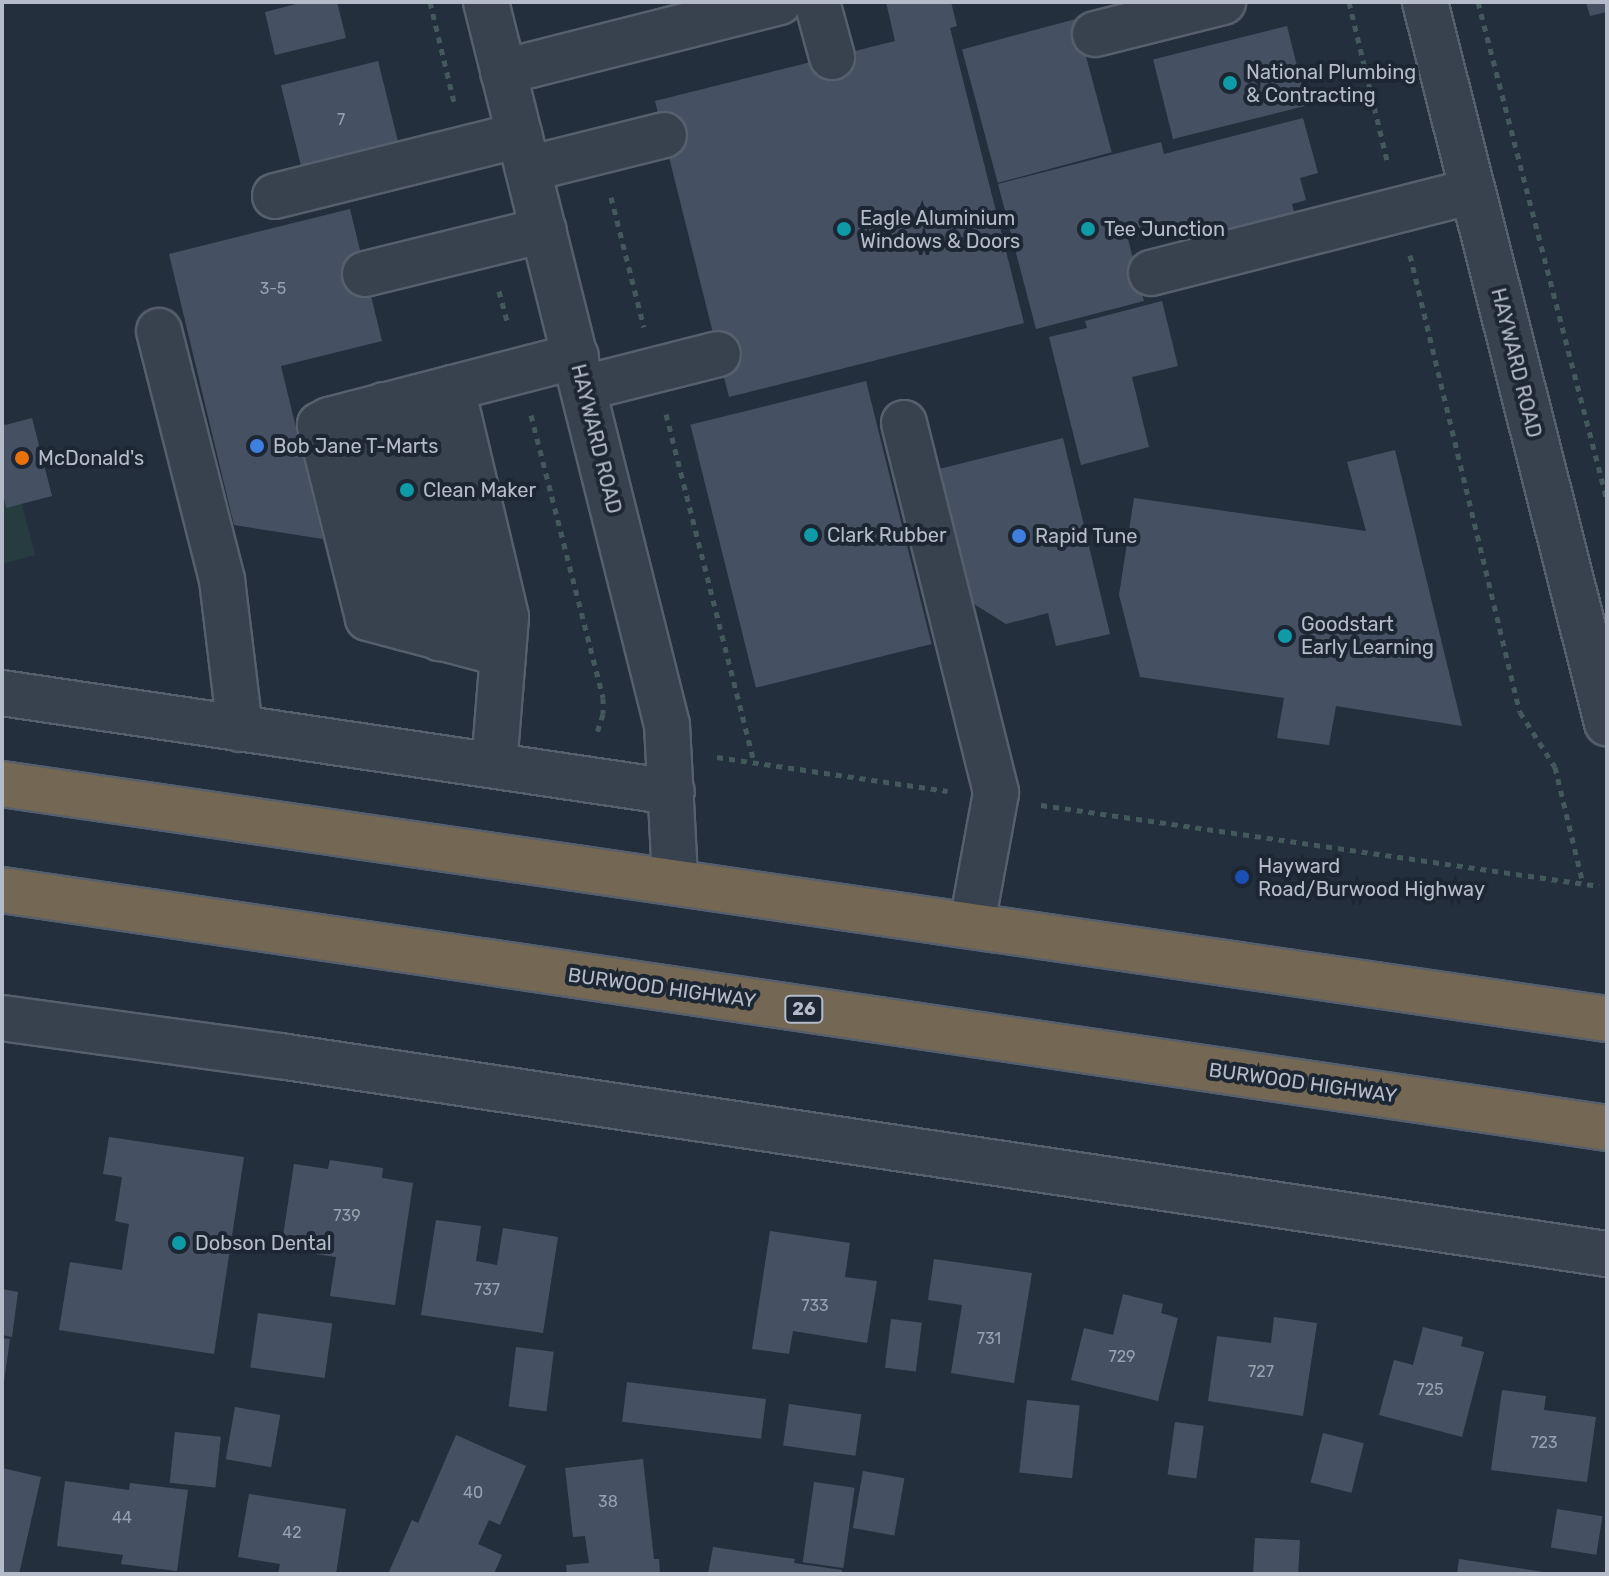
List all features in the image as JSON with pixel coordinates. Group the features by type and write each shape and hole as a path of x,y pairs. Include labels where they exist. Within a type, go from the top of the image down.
{"highway":[{"path":"2,784 675,880 1607,1019"},
{"name":"BURWOOD HIGHWAY","path":"2,890 1607,1128"}],"street":[{"name":"HAYWARD ROAD","path":"486,2 667,725 675,880"},
{"path":"503,72 779,2"},
{"path":"817,2 832,57"},
{"path":"1095,34 1223,2"},
{"name":"HAYWARD ROAD","path":"1425,2 1607,723"},
{"path":"275,196 524,152 664,135"},
{"path":"1151,273 1472,191"},
{"path":"365,274 544,230"},
{"path":"159,331 222,580 240,729"},
{"path":"401,401 505,612 456,642 375,621 365,612 320,434 324,422 401,401 580,372 718,354"},
{"path":"401,401 456,642 494,765"},
{"path":"904,423 997,799 972,924"},
{"path":"2,693 672,792"},
{"path":"2,1018 280,1056 1607,1254"}],"path":[{"path":"1349,2 1520,712 1555,767 1583,884"},
{"path":"1478,2 1607,500"},
{"path":"711,756 1599,886"}],"green space":[{"path":"2,490 6,507 22,504 35,555 2,564"}],"building":[{"path":"304,2 337,2 346,38 275,55 265,12"},
{"name":"Eagle Aluminium Windows & Doors","path":"886,2 951,2 957,26 950,28 1024,323 729,397 655,101 895,41"},
{"path":"1586,2 1607,2 1607,12 1590,16"},
{"path":"1076,19 1112,152 998,183 962,50"},
{"name":"National Plumbing & Contracting","path":"1287,26 1307,106 1173,139 1153,59"},
{"path":"378,61 401,154 304,178 281,85"},
{"name":"Tee Junction","path":"1303,118 1318,173 1300,178 1306,200 1292,204 1296,219 1209,242 1203,220 1128,239 1144,301 1036,329 998,184 1161,142 1164,154"},
{"path":"350,209 382,341 281,366 323,539 234,525 169,254"},
{"path":"1162,301 1178,366 1132,377 1149,447 1081,465 1049,337 1087,328 1085,321"},
{"name":"Clark Rubber","path":"866,381 932,644 756,688 690,425"},
{"name":"McDonald's","path":"32,418 52,496 6,508 2,490 2,420 5,425"},
{"name":"Rapid Tune","path":"1063,438 1110,634 1056,646 1048,613 1006,624 969,601 935,470"},
{"name":"Goodstart Early Learning","path":"1395,450 1462,726 1336,706 1329,745 1277,738 1284,698 1140,677 1119,595 1134,498 1366,531 1347,462"},
{"name":"Dobson Dental","path":"109,1137 244,1157 214,1354 59,1330 70,1262 122,1270 129,1224 115,1221 122,1177 103,1174"},
{"path":"330,1160 383,1168 382,1178 413,1183 395,1305 330,1296 336,1257 281,1249 294,1164 328,1169"},
{"path":"436,1220 481,1226 476,1261 497,1265 503,1228 558,1237 543,1333 421,1315"},
{"path":"770,1231 850,1243 845,1277 877,1281 867,1343 793,1331 789,1354 752,1349"},
{"path":"934,1259 1032,1273 1014,1383 951,1373 962,1305 928,1300"},
{"path":"2,1289 18,1292 12,1337 2,1335"},
{"path":"1123,1294 1163,1304 1161,1313 1178,1318 1158,1401 1071,1380 1084,1328 1113,1335"},
{"path":"258,1313 332,1323 325,1378 250,1367"},
{"path":"1274,1317 1317,1323 1303,1416 1208,1401 1217,1336 1271,1343"},
{"path":"891,1319 922,1323 916,1371 885,1368"},
{"path":"1423,1327 1463,1337 1461,1346 1484,1352 1462,1437 1379,1415 1394,1360 1413,1365"},
{"path":"2,1338 10,1339 4,1381 2,1381"},
{"path":"516,1347 554,1352 546,1411 509,1407"},
{"path":"627,1382 766,1399 761,1439 622,1422"},
{"path":"1502,1390 1546,1396 1544,1410 1596,1417 1587,1482 1491,1470"},
{"path":"1027,1400 1080,1406 1072,1478 1019,1473"},
{"path":"789,1404 861,1414 855,1456 783,1446"},
{"path":"235,1407 280,1415 271,1467 226,1459"},
{"path":"1175,1422 1204,1426 1196,1479 1168,1474"},
{"path":"175,1432 221,1437 215,1488 170,1483"},
{"path":"1323,1433 1364,1443 1351,1493 1311,1482"},
{"path":"456,1435 526,1466 500,1525 489,1520 478,1544 502,1555 494,1574 388,1574 412,1520 418,1523"},
{"path":"643,1459 654,1559 659,1559 660,1574 567,1574 566,1565 589,1563 585,1536 573,1537 565,1468"},
{"path":"2,1468 41,1477 19,1574 2,1574"},
{"path":"863,1471 904,1478 894,1535 853,1528"},
{"path":"65,1481 129,1490 130,1483 188,1490 177,1571 121,1564 123,1555 57,1546"},
{"path":"814,1482 855,1488 843,1568 803,1562"},
{"path":"249,1494 346,1509 336,1574 278,1574 280,1564 238,1557"},
{"path":"1557,1509 1602,1516 1596,1555 1551,1548"},
{"path":"1255,1538 1300,1540 1298,1574 1253,1574"},
{"path":"713,1547 795,1559 794,1563 842,1570 842,1574 708,1574"},
{"path":"1459,1559 1543,1572 1543,1574 1457,1574"}],"place":[{"name":"National Plumbing & Contracting","path":"1230,83"},
{"name":"Eagle Aluminium Windows & Doors","path":"844,229"},
{"name":"Tee Junction","path":"1088,229"},
{"name":"Bob Jane T-Marts","path":"257,446"},
{"name":"McDonald's","path":"22,458"},
{"name":"Clean Maker","path":"407,490"},
{"name":"Clark Rubber","path":"811,535"},
{"name":"Rapid Tune","path":"1019,536"},
{"name":"Goodstart Early Learning","path":"1285,636"},
{"name":"Hayward Road/Burwood Highway","path":"1242,877"},
{"name":"Dobson Dental","path":"179,1243"}]}
